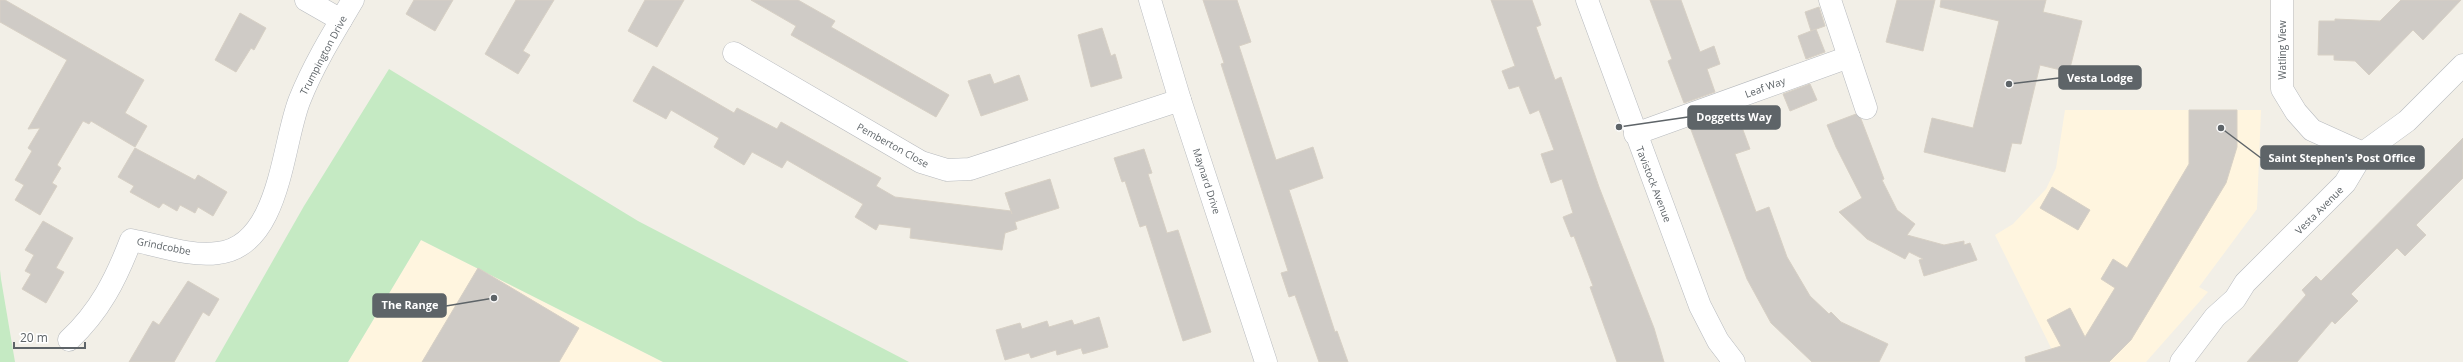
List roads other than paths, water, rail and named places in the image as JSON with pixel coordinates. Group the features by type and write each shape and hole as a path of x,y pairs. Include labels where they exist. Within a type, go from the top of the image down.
{"street":[{"path":"306,0 341,20"},
{"name":"Trumpington Drive","path":"279,182 299,101 311,74 353,0"},
{"name":"Maynard Drive","path":"1150,0 1180,100 1266,362"},
{"name":"Tavistock Avenue","path":"1587,0 1635,134 1700,306 1718,341 1734,362"},
{"path":"1830,0 1866,108"},
{"name":"Watling View","path":"2282,0 2282,88 2296,112 2312,130 2363,153"},
{"name":"Pemberton Close","path":"734,53 921,162 947,170 970,169 1180,100"},
{"name":"Leaf Way","path":"1635,134 1849,57"},
{"name":"Vesta Avenue","path":"2181,362 2215,317 2235,299 2245,283 2345,183 2363,153 2407,121 2463,65"},
{"name":"Grindcobbe","path":"69,340 89,321 119,271 131,240 198,253 219,253 236,247 251,235 266,216 279,182"}],"place":[{"name":"Vesta Lodge","path":"2009,84"},
{"name":"Doggetts Way","path":"1619,127"},
{"name":"Saint Stephen's Post Office","path":"2221,128"},
{"name":"The Range","path":"494,298"}]}
